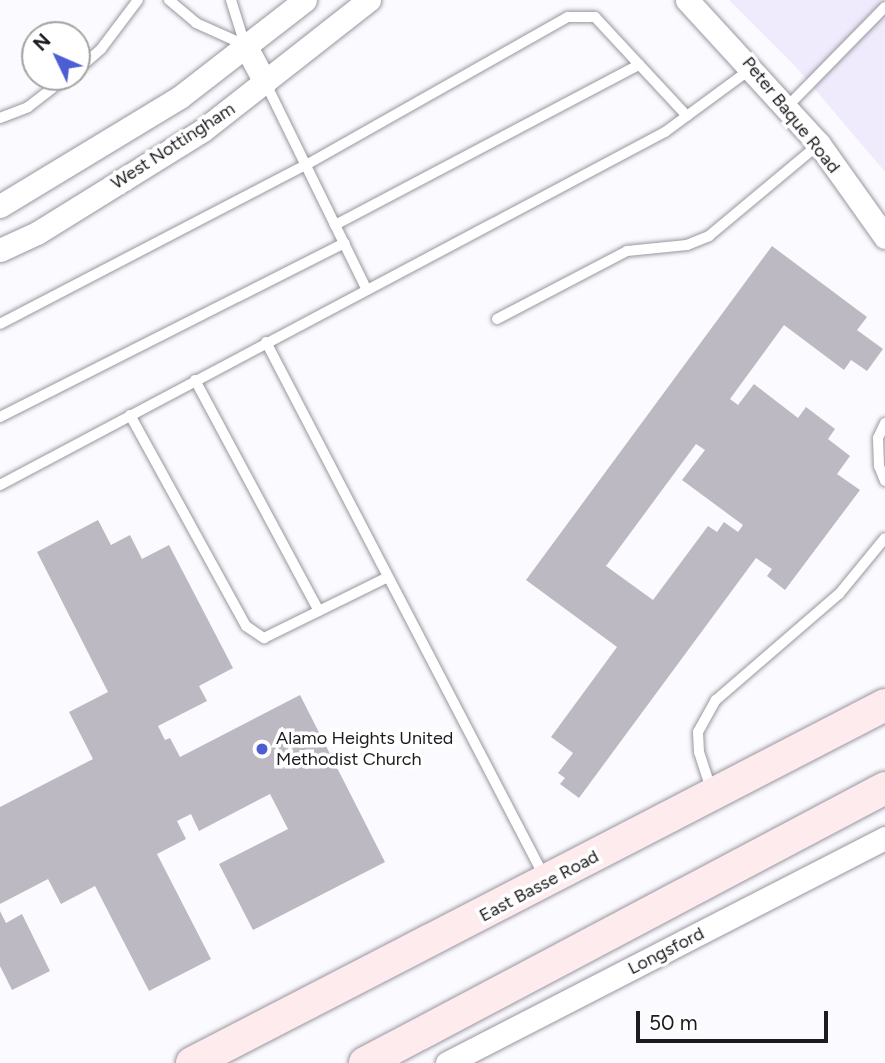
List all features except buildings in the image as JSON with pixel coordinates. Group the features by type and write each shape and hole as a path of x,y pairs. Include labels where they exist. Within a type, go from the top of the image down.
{"main road":[{"name":"East Basse Road","path":"192,1063 547,882 885,705"},
{"path":"365,1063 400,1055 885,788"}],"street":[{"path":"0,206 180,97 305,0"},
{"name":"West Nottingham","path":"0,250 37,233 203,131 369,0"},
{"name":"Peter Baque Road","path":"687,0 752,68 819,145 885,237"},
{"path":"245,45 265,82"},
{"name":"Longsford","path":"447,1063 885,838"}],"lane":[{"path":"91,58 101,49 138,0"},
{"path":"169,0 196,23 245,45"},
{"path":"232,0 245,45"},
{"path":"786,108 885,7"},
{"path":"0,324 306,165 568,17 595,17 687,116"},
{"path":"335,225 639,65"},
{"path":"0,485 366,288 665,132 752,68"},
{"path":"265,82 366,288"},
{"path":"0,118 28,107 49,91"},
{"path":"497,319 627,251 687,245 709,236 819,145"},
{"path":"0,417 344,243"},
{"path":"266,342 547,882"},
{"path":"195,380 319,611"},
{"path":"130,415 246,626 264,638 388,577"},
{"path":"885,423 878,438 879,466 885,481"},
{"path":"713,795 701,761 698,732 716,700 839,594 885,538"}],"shaded area":[{"path":"729,0 885,0 885,172 796,67"}],"place":[{"name":"Alamo Heights United Methodist Church","path":"262,749"}]}
